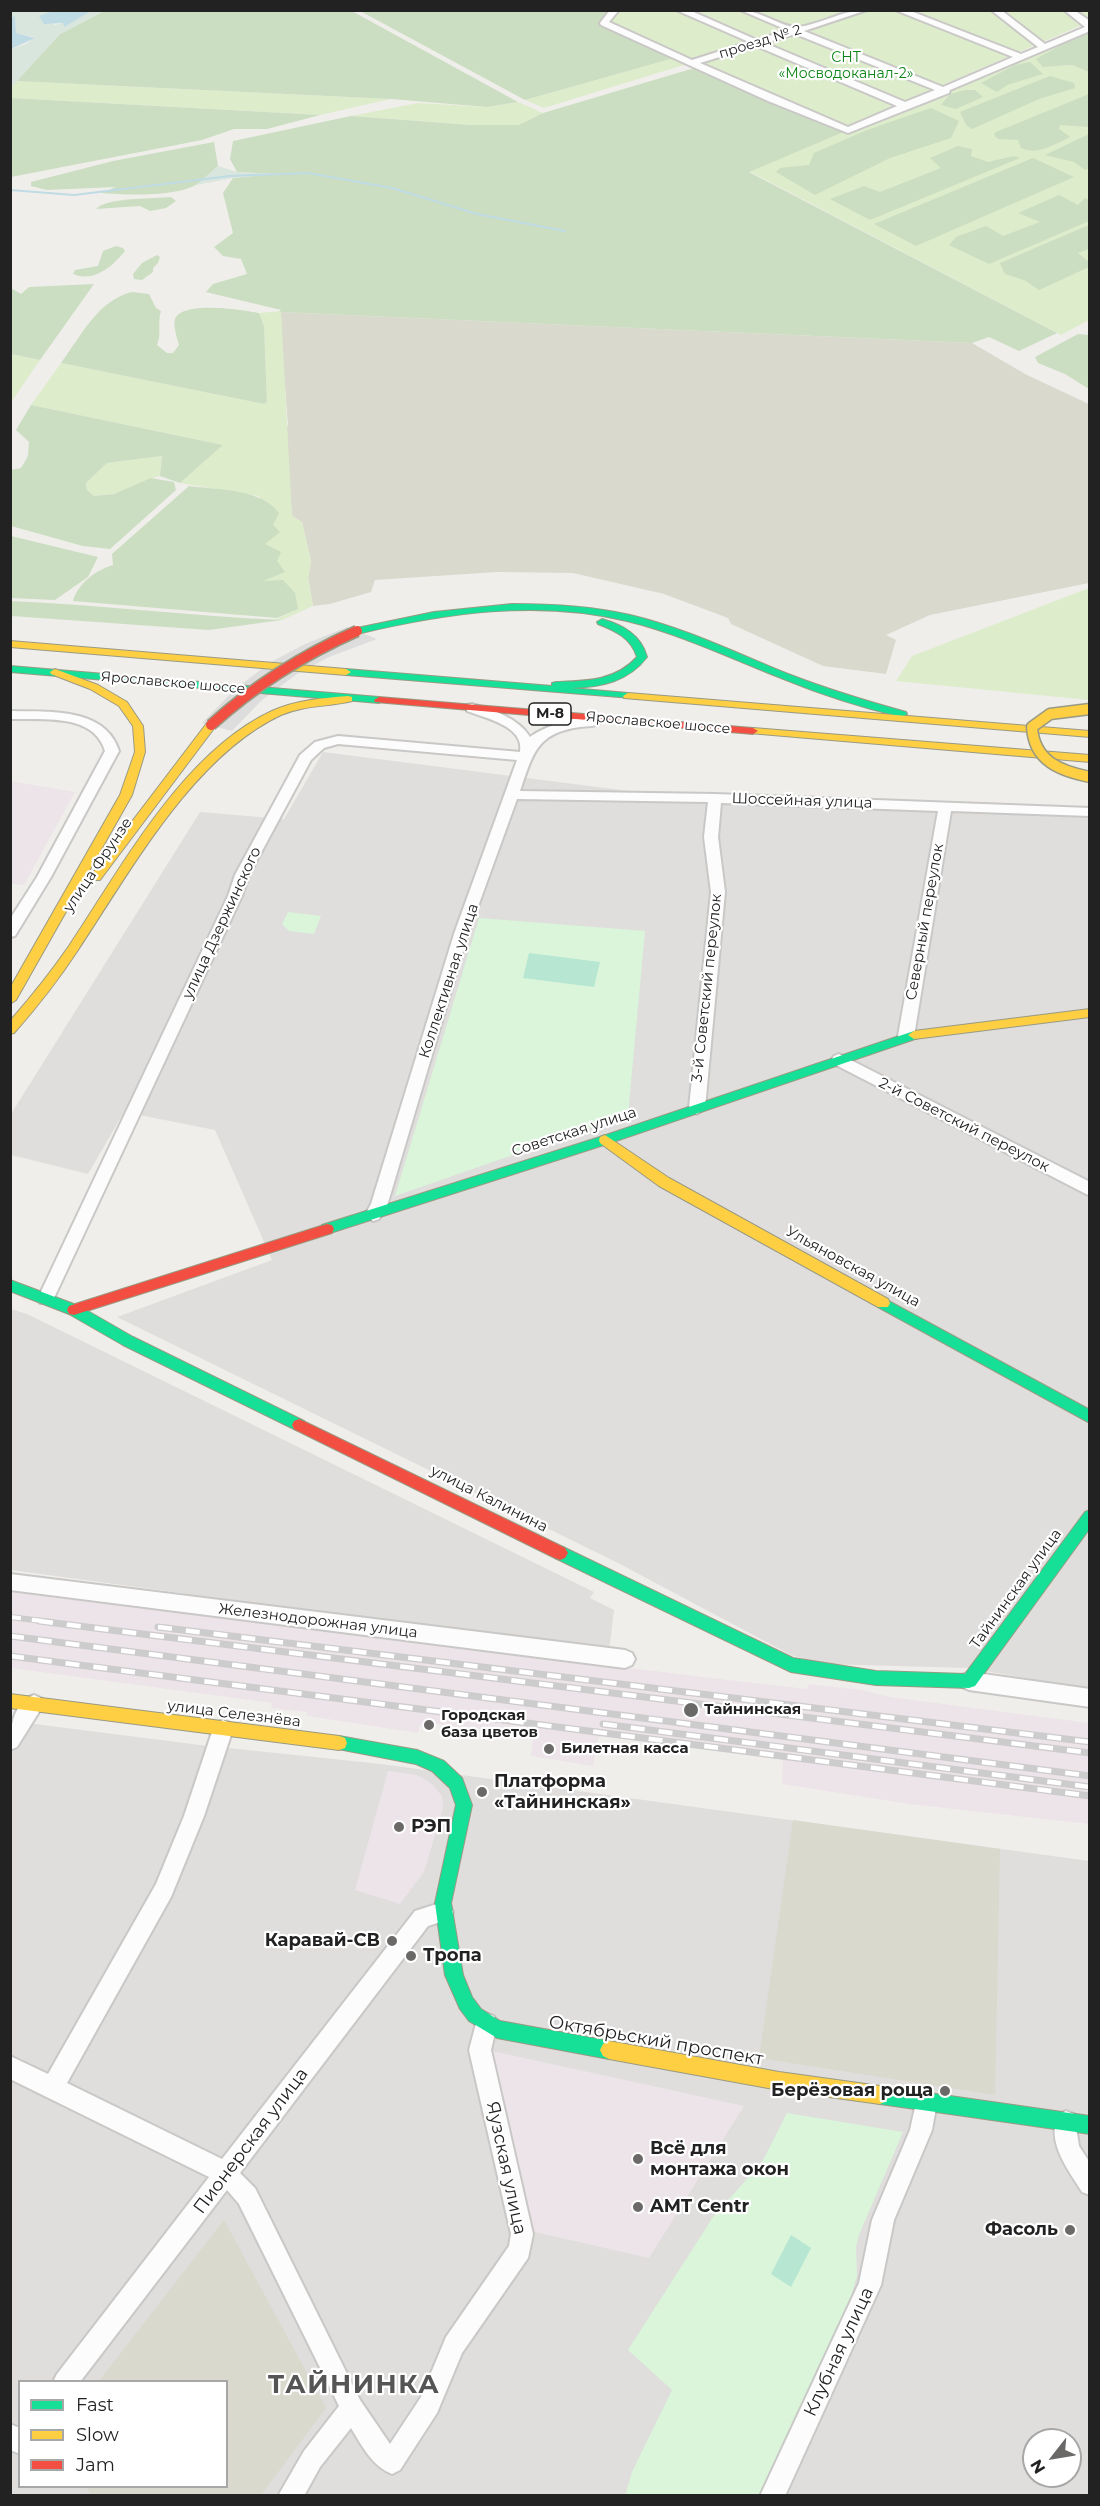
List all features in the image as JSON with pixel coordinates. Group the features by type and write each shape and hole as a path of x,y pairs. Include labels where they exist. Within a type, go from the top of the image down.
{"main road":[{"path":"217,727 244,693 280,667 314,648 429,613 489,606 556,607 592,611 664,628 812,690 848,702 962,723"},
{"path":"363,634 466,615 554,614 597,621 616,627 637,641 641,649 642,657 632,670 604,683 505,686"},
{"name":"Ярославское шоссе","path":"10,644 1089,734"},
{"name":"Ярославское шоссе","path":"10,669 1089,759"},
{"path":"10,1000 126,795 140,752 138,726 123,704 103,691 55,672"},
{"path":"10,1029 48,984 139,849 178,798 222,750 261,720 289,708 320,701 359,698"},
{"path":"1089,709 1050,714 1032,727 1030,737 1042,760 1057,769 1089,777"},
{"name":"улица Фрунзе","path":"10,1007 124,836 217,727"},
{"name":"улица Фрунзе","path":"10,1029 117,863 217,727"},
{"name":"Советская улица","path":"74,1310 605,1140 906,1036 1089,1013"},
{"name":"Ульяновская улица","path":"605,1140 664,1182 1089,1417"},
{"name":"улица Калинина","path":"10,1285 74,1310 128,1341 791,1665 876,1678 969,1681"},
{"name":"Тайнинская улица","path":"969,1681 1089,1516"},
{"name":"улица Селезнёва","path":"10,1701 401,1753 428,1760 448,1773"},
{"name":"Октябрьский проспект","path":"448,1773 463,1798 464,1814 444,1891 443,1912 449,1952 460,1992 466,2003 486,2024 511,2033 553,2042 779,2081 1089,2125"}],"street":[{"path":"615,10 603,23 844,129 946,91 1089,27 1068,10"},
{"path":"680,10 906,106"},
{"path":"744,10 946,91"},
{"name":"проезд № 2","path":"691,63 863,10"},
{"path":"899,10 1021,57"},
{"path":"995,10 1044,47"},
{"path":"471,707 516,726 527,738 527,753"},
{"path":"10,716 77,720 90,724 101,728 111,739 112,751 44,877 10,932"},
{"name":"Коллективная улица","path":"373,1215 379,1206 461,934 514,795 527,753 536,737 550,729 608,719"},
{"name":"улица Дзержинского","path":"46,1298 230,907 242,875 312,749 328,740 338,740 527,753"},
{"name":"Шоссейная улица","path":"514,795 715,798 1089,812"},
{"name":"3-й Советский переулок","path":"697,1108 718,892 711,837 715,798"},
{"name":"Северный переулок","path":"906,1036 945,808"},
{"name":"2-й Советский переулок","path":"838,1060 1089,1190"},
{"name":"Железнодорожная улица","path":"10,1582 625,1659"},
{"path":"969,1681 1089,1698"},
{"path":"10,1740 34,1704"},
{"path":"53,2086 164,1890 194,1816 223,1729"},
{"name":"Пионерская улица","path":"67,2380 422,1918 430,1913 443,1912"},
{"name":"Яузская улица","path":"352,2408 376,2447 392,2462 429,2404 454,2345 520,2250 522,2234 480,2050 486,2024"},
{"path":"10,2067 53,2086 226,2174 247,2196 352,2408 312,2459 290,2496"},
{"name":"Клубная улица","path":"772,2496 870,2285 883,2220 921,2130 926,2102"},
{"path":"1066,2122 1068,2149 1089,2184"}],"shaded area":[{"path":"11,11 56,11 40,16 55,25 63,23 64,26 91,11 104,11 60,34 11,88 11,49 26,44 34,37 16,33 15,17 11,18"},
{"path":"218,166 237,172 280,174 233,178 196,185"},
{"path":"279,312 972,343 1027,375 1089,404 1089,583 930,615 886,635 896,640 886,674 823,666 731,624 728,618 664,594 573,573 497,572 375,580 371,592 330,604 313,606 308,578 311,561 302,522 292,516"},
{"path":"323,752 723,803 1089,817 1089,1689 968,1668 822,1664 791,1655 616,1562 117,1317 272,1260 215,1130 124,1112 88,1174 11,1155 11,1114 200,812 284,819"},
{"path":"10,781 75,792 24,885 11,884"},
{"path":"11,1309 27,1314 594,1592 590,1598 614,1610 609,1651 11,1570"},
{"path":"11,1592 728,1680 807,1689 808,1684 862,1690 890,1697 1089,1723 1089,1824 909,1804 782,1784 783,1760 602,1736 598,1739 593,1766 531,1756 533,1737 427,1723 426,1726 420,1725 418,1733 307,1716 307,1712 271,1708 272,1703 11,1668"},
{"path":"11,1721 200,1745 381,1764 1089,1861 1089,2495 11,2496"},
{"path":"388,1771 417,1775 432,1784 442,1796 443,1808 424,1872 400,1904 355,1890"},
{"path":"793,1820 1000,1849 995,2095 759,2058"},
{"path":"492,2051 744,2106 649,2258 526,2230"},
{"path":"224,2220 326,2408 261,2495 91,2495 87,2488 228,2488 228,2380 100,2380"}],"green space":[{"path":"350,10 518,102 487,107 391,99 16,81 60,34 104,11"},
{"name":"СНТ «Мосводоканал-2»","path":"619,10 1090,11 1089,22 845,127 607,23"},
{"path":"360,11 610,11 600,23 674,58 525,100"},
{"path":"1089,30 1089,33 1061,45 1043,67 1072,65 1089,72 1089,320 1061,335 749,171 846,131 858,130 864,125 947,93"},
{"path":"1089,33 1089,72 1072,65 1043,67 1036,59 1061,45"},
{"path":"674,58 687,64 544,108 525,100"},
{"path":"1030,62 1043,74 1007,85 997,92 981,83 1015,65"},
{"path":"691,69 699,69 846,131 749,172 1057,333 1019,351 989,337 972,343 279,312 281,310 206,292 213,284 247,274 241,259 223,256 214,247 233,233 223,193 233,178 274,174 237,172 230,159 233,141 351,116 471,125 519,125 543,113"},
{"path":"1050,76 1074,83 1075,88 1039,99 972,129 966,125 960,112"},
{"path":"16,81 391,99 320,115 11,98 11,88"},
{"path":"975,90 983,97 956,109 941,105 950,94"},
{"path":"1089,94 1089,127 1060,125 1059,129 1070,137 1052,146 1040,150 1027,150 1021,148 1018,140 998,139 994,135 996,132"},
{"path":"10,98 320,115 267,129 234,129 202,140 11,177"},
{"path":"518,102 543,113 520,125 471,125 351,116 418,103 487,107"},
{"path":"931,108 959,121 951,138 890,158 815,195 776,172 780,168 809,165 814,153 867,130"},
{"path":"1089,134 1089,168 1085,170 1074,162 1045,155"},
{"path":"214,142 218,166 199,183 175,192 123,194 101,193 116,187 47,190 31,186 31,182 113,161"},
{"path":"958,146 972,149 971,156 988,162 1014,156 1020,158 870,220 830,199 864,186 880,192 941,168 930,158"},
{"path":"1033,158 1074,177 916,246 874,224"},
{"path":"1059,195 1078,205 1085,198 1089,200 1089,221 989,264 949,245 956,237 986,226 1003,236 1040,222 1018,213"},
{"path":"171,197 176,201 166,208 150,211 140,206 96,209 120,200"},
{"path":"1089,225 1089,249 1078,253 1089,262 1089,267 1039,290 1024,280 1005,274 1000,263"},
{"path":"116,246 125,251 102,272 88,276 73,274 75,270 98,266 103,251"},
{"path":"157,255 160,257 153,272 142,280 134,279 133,274 142,263"},
{"path":"94,284 40,360 11,354 11,288 21,294 29,287"},
{"path":"132,292 149,294 156,308 161,311 157,345 167,353 173,353 179,345 174,322 182,312 191,309 216,308 259,313 264,326 267,402 264,404 61,363 91,320 100,311 120,296"},
{"path":"281,311 292,516 302,522 311,561 308,578 313,606 282,620 275,620 298,609 261,582 265,544 273,525 259,496 180,483 223,445 31,405 61,363 264,404 267,401 264,326 259,313"},
{"path":"1078,334 1089,335 1089,389 1065,374 1038,363 1035,357"},
{"path":"11,354 40,360 12,401 11,400"},
{"path":"31,405 223,445 180,483 160,476 162,456 107,463 86,483 87,490 94,496 114,494 151,478 174,482 176,490 110,549 83,546 11,526 11,470 21,468 28,456 29,442 16,430"},
{"path":"162,456 160,476 111,494 94,496 87,490 86,483 107,463"},
{"path":"189,486 250,495 271,505 279,513 273,525 280,532 265,544 281,552 277,561 285,572 263,581 283,580 295,593 298,609 277,618 73,601 75,594 88,578 113,565 112,554"},
{"path":"11,536 98,557 88,577 55,600 11,598"},
{"path":"1089,588 1089,700 896,681 912,656"},
{"path":"10,601 282,620 209,630 11,616"},
{"path":"288,912 321,916 314,934 289,931 282,924"},
{"path":"479,918 645,931 628,1115 395,1196"},
{"path":"529,953 600,962 594,987 523,978"},
{"path":"787,2113 903,2132 859,2235 856,2247 857,2276 849,2303 760,2495 625,2496 632,2472 672,2390 628,2350 713,2217 762,2162"},
{"path":"791,2235 811,2248 791,2287 771,2274"}],"water":[{"path":"56,10 91,11 64,27 63,23 44,24 39,16"},
{"path":"15,16 16,33 35,38 11,49 11,18"}],"pier":[{"path":"347,627 377,639 329,657 297,674 262,700 232,731 202,723 235,689 271,662 305,644"}],"waterway":[{"path":"10,190 74,195 230,176 308,173 392,188 477,214 565,231"}],"railway":[{"path":"10,1617 51,1622"},
{"path":"39,1621 1090,1753"},
{"path":"158,1627 1090,1742"},
{"path":"10,1636 1090,1776"},
{"path":"10,1656 1090,1796"},
{"path":"603,1724 1090,1787"}],"traffic: fast":[{"path":"357,631 473,609 551,607 590,610 667,629 812,687 871,707 902,714"},
{"path":"556,685 604,682 624,673 642,657 637,644 627,634 602,622"},
{"path":"10,669 379,700"},
{"path":"346,672 628,696"},
{"path":"327,1229 605,1140 914,1035"},
{"path":"10,1285 74,1310 128,1341 299,1425"},
{"path":"883,1303 1090,1417"},
{"path":"560,1553 791,1665 876,1678 969,1681 1090,1516"},
{"path":"339,1743 417,1757 438,1766 456,1783 464,1805 443,1903 454,1975 466,2003 475,2015 497,2029 609,2050"},
{"path":"880,2095 1090,2125"}],"traffic: slow":[{"path":"10,644 346,672"},
{"path":"10,1000 126,795 140,752 138,726 123,704 94,687 55,672"},
{"path":"628,696 1090,734"},
{"path":"10,1030 72,950 146,839 202,770 234,741 269,717 307,704 348,699"},
{"path":"1090,709 1050,714 1032,727 1036,749 1042,757 1058,768 1090,777"},
{"path":"96,877 211,725"},
{"path":"753,731 1090,759"},
{"path":"914,1035 1090,1013"},
{"path":"605,1140 664,1182 883,1303"},
{"path":"10,1701 339,1743"},
{"path":"609,2050 779,2081 880,2095"}],"traffic: jam":[{"path":"211,725 244,696 280,671 317,649 357,631"},
{"path":"379,700 753,731"},
{"path":"74,1310 327,1229"},
{"path":"299,1425 560,1553"}],"place":[{"name":"Тайнинская","path":"691,1710"},
{"name":"Городская база цветов","path":"429,1725"},
{"name":"Билетная касса","path":"549,1749"},
{"name":"Платформа «Тайнинская»","path":"482,1792"},
{"name":"РЭП","path":"399,1827"},
{"name":"Каравай-СВ","path":"392,1941"},
{"name":"Тропа","path":"411,1956"},
{"name":"Берёзовая роща","path":"945,2091"},
{"name":"Всё для монтажа окон","path":"638,2159"},
{"name":"AMT Centr","path":"638,2207"},
{"name":"Фасоль","path":"1070,2230"}],"district":[{"name":"ТАЙНИНКА","path":"354,2385"}]}
